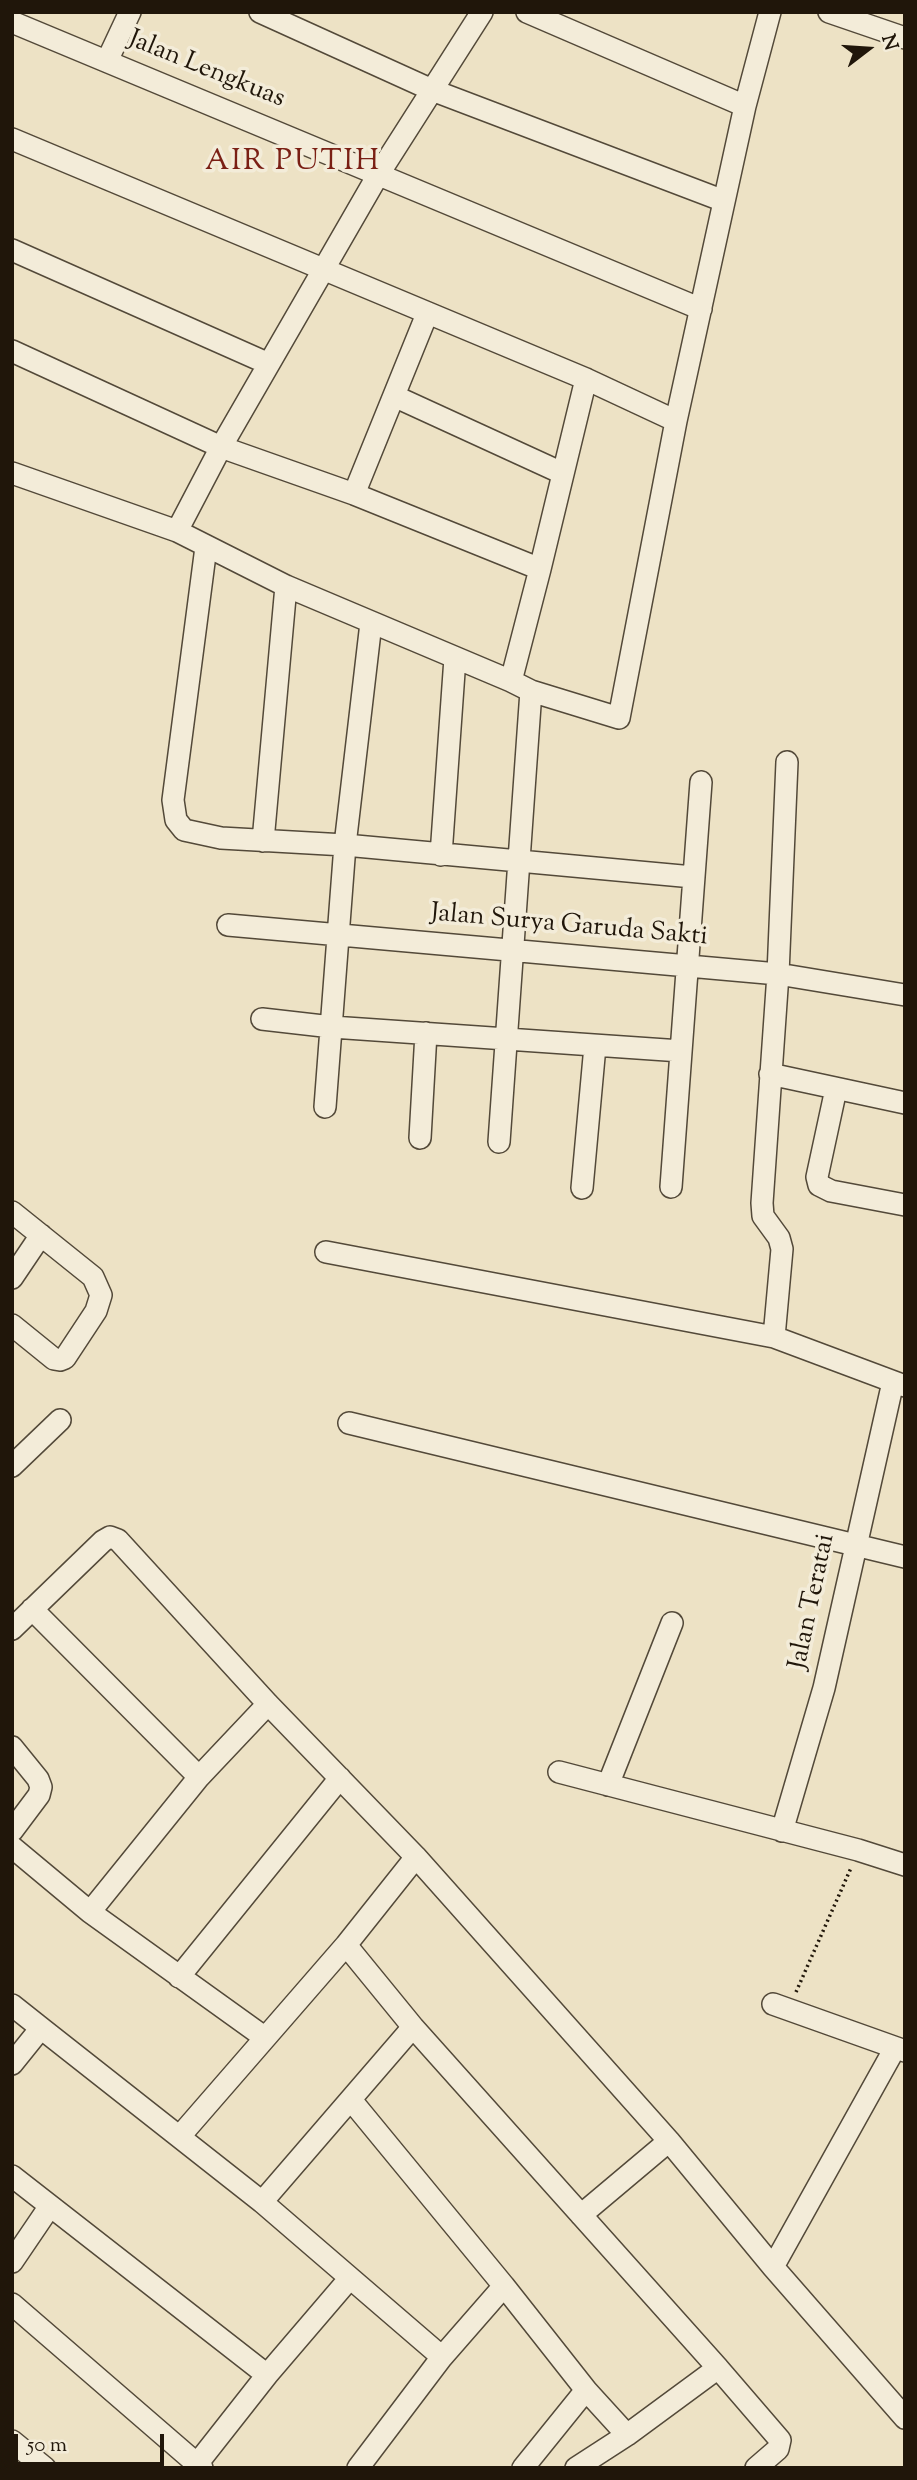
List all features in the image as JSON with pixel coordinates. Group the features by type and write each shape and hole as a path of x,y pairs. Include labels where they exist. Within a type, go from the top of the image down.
{"street":[{"path":"107,61 130,12"},
{"path":"260,12 432,90 724,201"},
{"path":"177,531 221,447 378,175 482,12"},
{"path":"527,12 745,106"},
{"path":"12,473 177,531 286,586 372,624 531,691 619,718 676,421 745,106 770,12"},
{"path":"832,13 905,38"},
{"name":"Jalan Lengkuas","path":"12,22 271,127 378,175 701,309"},
{"path":"12,139 586,379 676,421"},
{"path":"12,250 269,364"},
{"path":"354,494 427,314"},
{"path":"12,351 221,447 354,494 540,569"},
{"path":"511,681 586,379"},
{"path":"394,396 562,472"},
{"path":"206,547 174,813 179,826 194,834 262,841 345,845 694,877"},
{"path":"262,841 286,586"},
{"path":"325,1107 345,845 372,624"},
{"path":"441,855 455,658"},
{"path":"499,1142 531,691"},
{"path":"774,1337 783,1258 779,1238 763,1216 788,762"},
{"path":"671,1187 690,965 701,782"},
{"name":"Jalan Surya Garuda Sakti","path":"228,925 778,974 905,995"},
{"path":"262,1019 332,1027 681,1051"},
{"path":"420,1138 426,1032"},
{"path":"582,1188 595,1046"},
{"path":"770,1074 905,1103"},
{"path":"836,1089 817,1177 818,1185 831,1191 905,1205"},
{"path":"12,1212 93,1277 100,1289 99,1302 65,1358 54,1359 12,1325"},
{"path":"12,1278 41,1235"},
{"path":"326,1252 774,1337 899,1384"},
{"name":"Jalan Teratai","path":"782,1831 802,1775 855,1545 899,1384"},
{"path":"12,1466 60,1420"},
{"path":"349,1423 905,1557"},
{"path":"12,1629 103,1541 113,1538 130,1551 268,1704 416,1857 669,2141 773,2267 905,2418"},
{"path":"32,1609 199,1777"},
{"path":"608,1785 672,1623"},
{"path":"90,1912 199,1777 268,1704"},
{"path":"12,1747 38,1779 41,1787 39,1794 12,1831"},
{"path":"559,1772 858,1850 905,1865"},
{"path":"179,1977 340,1778"},
{"path":"12,1847 90,1912 264,2037"},
{"path":"180,2136 346,1945 416,1857"},
{"path":"346,1945 413,2027 780,2440 778,2449 756,2468"},
{"path":"12,2005 262,2202 442,2357"},
{"path":"773,2267 900,2050 781,2007"},
{"path":"262,2202 413,2027"},
{"path":"12,2064 41,2028"},
{"path":"351,2100 586,2390 627,2435"},
{"path":"581,2215 669,2141"},
{"path":"12,2176 267,2375"},
{"path":"12,2262 50,2206"},
{"path":"12,2304 200,2466 267,2375 350,2278"},
{"path":"358,2468 442,2357 504,2286"},
{"path":"576,2468 627,2435 718,2368"},
{"path":"523,2468 586,2390"},
{"path":"12,2441 45,2468"}],"path":[{"path":"781,2007 858,1850"}],"district":[{"name":"AIR PUTIH","path":"293,164"}]}
